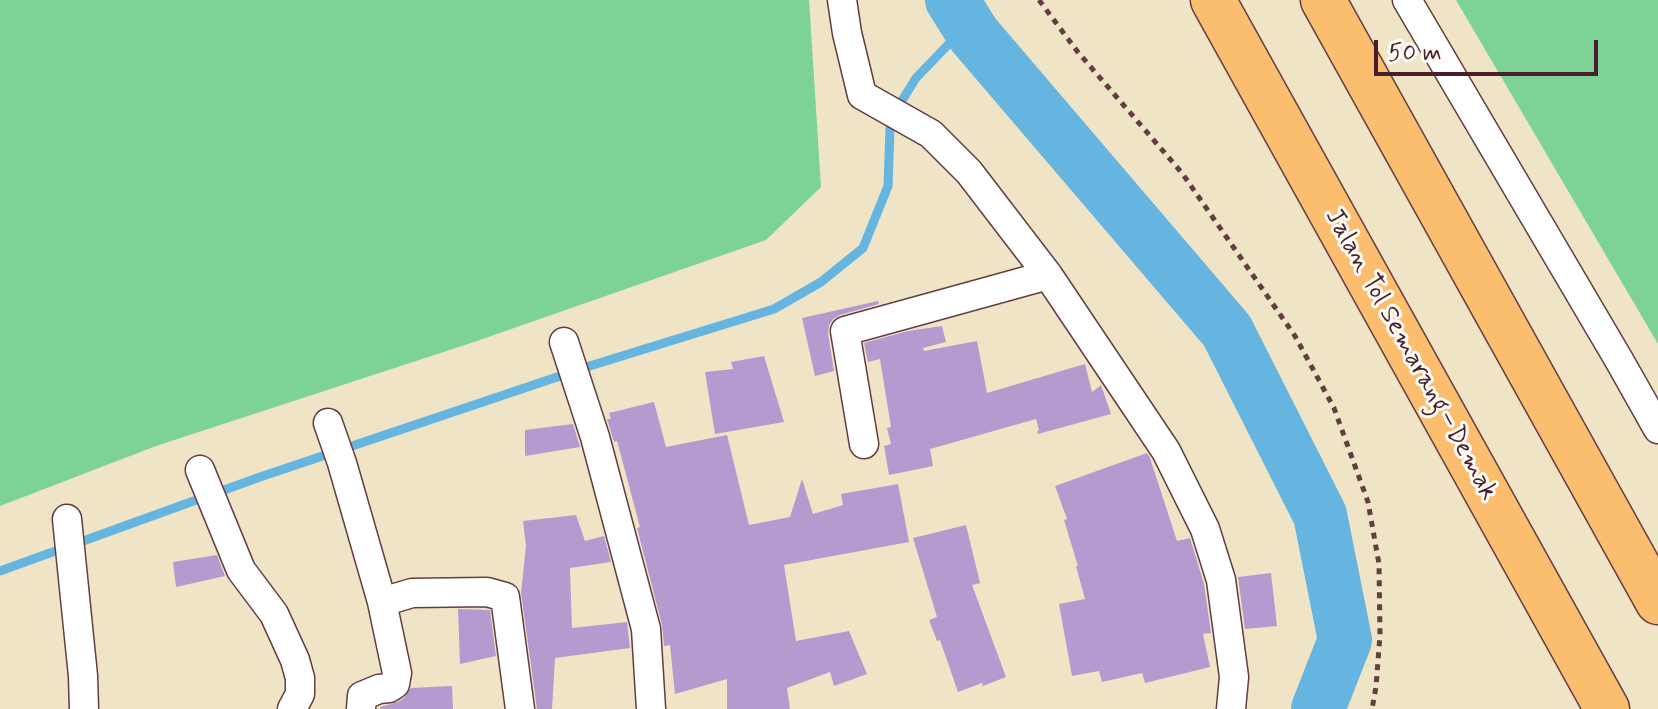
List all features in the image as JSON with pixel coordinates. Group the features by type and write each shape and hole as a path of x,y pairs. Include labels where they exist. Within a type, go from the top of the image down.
{"highway":[{"name":"Jalan Tol Semarang–Demak","path":"1213,0 1607,709"},
{"path":"1323,0 1658,602"}],"street":[{"path":"842,0 862,95 931,134 969,172 1048,275 1166,451 1205,529 1221,580 1234,677 1231,709"},
{"path":"1407,0 1658,429"},
{"path":"864,444 845,331 1048,275"},
{"path":"564,342 595,437 646,629 651,709"},
{"path":"335,442 382,602 397,673 395,684 389,688 362,696 361,709"},
{"path":"207,488 241,570 274,614 295,660 300,694 292,709"},
{"path":"69,537 84,709"},
{"path":"382,602 412,593 487,592 505,597 520,709"}],"path":[{"path":"1039,0 1077,51 1182,173 1295,336 1334,408 1368,502 1379,564 1380,635 1372,709"}],"green space":[{"path":"0,0 809,0 821,187 766,240 474,342 156,446 0,506"},
{"path":"1456,0 1658,0 1658,344"}],"building":[{"path":"878,301 879,304 833,319 828,333 834,371 815,376 802,318"},
{"path":"942,326 946,342 923,348 924,351 977,341 987,393 1085,364 1092,392 1101,385 1111,414 1038,434 1036,419 930,449 933,466 889,475 884,446 891,444 887,428 891,427 880,359 868,362 864,343"},
{"path":"764,356 784,422 715,434 705,372 733,369 731,362"},
{"path":"654,402 666,447 727,435 749,525 790,517 802,479 813,514 843,505 841,494 898,484 909,542 784,565 796,641 849,631 867,674 834,686 830,672 787,688 790,709 727,709 727,679 675,694 670,645 664,646 662,625 637,528 640,527 617,441 614,442 607,419 611,419 609,413"},
{"path":"573,424 580,447 525,456 525,430"},
{"path":"1147,453 1177,541 1190,538 1204,584 1211,633 1203,634 1210,667 1145,683 1142,673 1102,682 1099,671 1072,676 1059,604 1085,599 1064,520 1067,519 1055,486"},
{"path":"576,515 585,541 604,536 611,562 570,568 572,628 627,622 630,648 555,658 552,709 537,709 521,593 526,546 523,521"},
{"path":"966,525 980,583 972,585 1006,677 958,692 940,640 937,641 929,620 937,617 913,538"},
{"path":"217,555 225,576 176,587 173,562"},
{"path":"1271,573 1277,626 1245,629 1238,577"},
{"path":"458,609 490,610 496,656 460,664"},
{"path":"452,686 453,709 380,709 404,698 411,688"}],"waterway":[{"path":"952,0 974,35 1227,331 1320,515 1345,640 1318,709"},
{"path":"898,107 916,78 968,24"},
{"path":"580,369 774,309 821,282 863,248 888,186 890,128"},
{"path":"0,571 260,477 569,373"}]}
